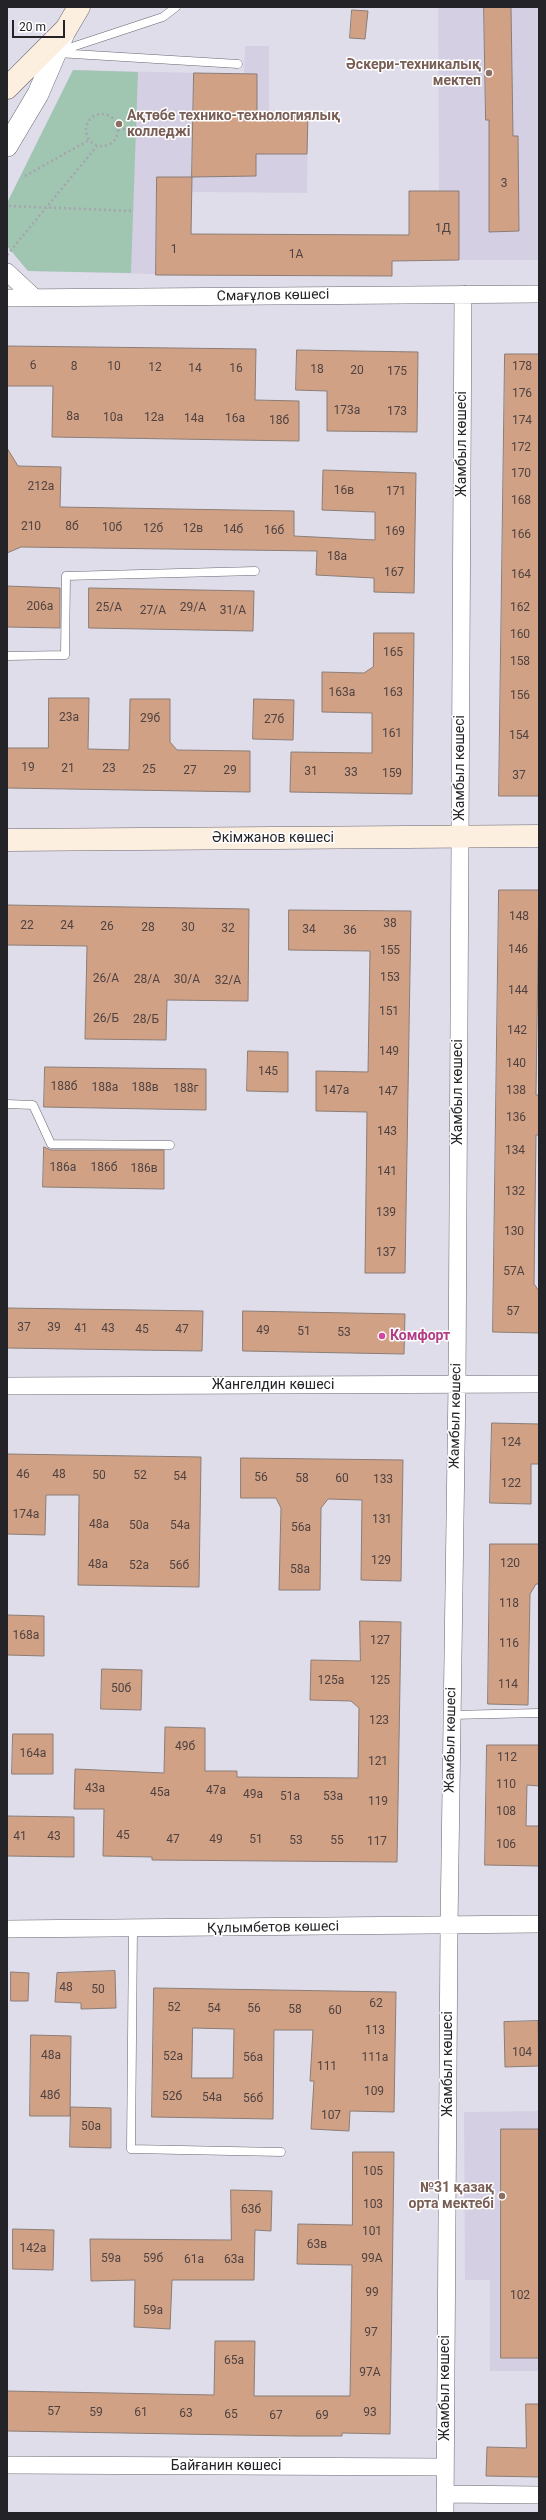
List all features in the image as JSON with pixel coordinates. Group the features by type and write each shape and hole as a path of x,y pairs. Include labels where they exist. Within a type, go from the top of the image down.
{"main road":[{"path":"7,88 46,56 66,29 79,7"},
{"name":"Әкімжанов көшесі","path":"7,840 539,836"}],"street":[{"path":"7,146 38,94 46,56"},
{"path":"7,272 35,298"},
{"name":"Жамбыл көшесі","path":"445,2513 451,1715 457,1385 463,294"},
{"name":"Смағұлов көшесі","path":"7,298 539,294"},
{"name":"Жангелдин көшесі","path":"7,1386 539,1384"},
{"name":"Құлымбетов көшесі","path":"7,1928 133,1929 539,1924"},
{"name":"Байғанин көшесі","path":"7,2465 445,2467"},
{"path":"445,2494 539,2495"}],"lane":[{"path":"46,56 164,17 176,7"},
{"path":"46,56 238,64"},
{"path":"7,656 65,655 66,576 255,571"},
{"path":"7,1104 33,1105 51,1144 170,1145"},
{"path":"451,1715 539,1713"},
{"path":"133,1929 131,2149 281,2152"}],"path":[{"path":"7,256 44,208 97,146 112,143 116,139 118,129 114,119 110,116 99,114 86,124 85,130 89,140 97,146"},
{"path":"118,129 136,129"},
{"path":"25,176 89,140"},
{"path":"9,206 133,211"}],"shaded area":[{"name":"Әскери-техникалық мектеп","path":"438,7 539,7 539,260 459,260 459,191 439,191"},
{"name":"Ақтөбе технико-технологиялық колледжі","path":"245,46 269,46 269,110 275,114 308,114 307,193 192,192 191,275 28,271 7,246 7,203 73,70 244,74"},
{"name":"№31 қазақ орта мектебі","path":"539,2111 539,2371 490,2371 490,2280 465,2280 464,2112"}],"green space":[{"name":"Ақтөбе технико-технологиялық колледжі","path":"73,70 138,72 131,273 28,271 7,246 7,203"}],"building":[{"path":"484,7 511,7 513,136 518,136 519,231 489,232 489,120 486,120"},
{"path":"352,10 368,11 365,39 350,38"},
{"path":"194,73 257,74 257,114 308,114 307,154 256,154 256,176 192,177"},
{"path":"157,177 192,177 191,234 409,235 409,191 459,191 459,260 392,261 392,276 156,275"},
{"path":"7,346 256,349 255,400 299,401 299,441 52,437 53,386 7,386"},
{"path":"297,350 418,352 417,432 327,431 327,391 296,390"},
{"path":"505,354 539,354 539,796 499,796"},
{"path":"7,448 18,466 61,467 60,507 294,511 294,536 375,540 375,512 322,510 323,470 416,473 414,593 374,592 374,578 316,575 317,551 21,547 7,553"},
{"path":"7,586 60,588 60,628 7,627"},
{"path":"89,588 254,591 253,631 89,628"},
{"path":"374,633 414,633 412,794 290,792 291,752 372,753 372,713 322,712 322,672 364,673 373,667"},
{"path":"49,698 89,698 88,749 129,750 130,699 170,699 170,742 177,750 250,751 250,792 7,788 7,748 48,748"},
{"path":"254,699 294,700 293,740 253,739"},
{"path":"499,890 539,890 536,1095 539,1095 539,1135 536,1135 534,1284 539,1291 539,1333 493,1332"},
{"path":"7,905 249,909 248,1001 167,1000 166,1040 85,1039 87,946 7,945"},
{"path":"289,910 411,911 405,1273 365,1273 367,1112 316,1111 316,1071 368,1072 370,951 289,950"},
{"path":"248,1051 288,1052 288,1092 247,1091"},
{"path":"45,1067 206,1069 206,1110 44,1107"},
{"path":"44,1147 51,1150 164,1150 164,1189 43,1187"},
{"path":"7,1308 203,1311 202,1351 7,1348"},
{"path":"243,1311 405,1314 404,1354 243,1351"},
{"path":"492,1423 539,1424 539,1464 531,1464 531,1504 490,1503"},
{"path":"7,1454 201,1457 199,1587 78,1585 79,1495 46,1495 45,1535 7,1534"},
{"path":"241,1458 403,1460 401,1581 361,1580 362,1500 328,1499 321,1508 320,1590 279,1590 281,1508 276,1498 241,1498"},
{"path":"490,1544 539,1544 539,1584 536,1584 530,1594 528,1705 488,1704"},
{"path":"7,1615 44,1616 44,1656 7,1655"},
{"path":"360,1621 401,1622 397,1862 152,1860 152,1857 103,1856 104,1809 74,1809 75,1769 164,1773 165,1727 205,1728 205,1771 237,1771 237,1777 358,1778 359,1708 351,1701 310,1700 311,1660 360,1661"},
{"path":"102,1669 142,1670 141,1710 101,1709"},
{"path":"13,1734 53,1734 53,1774 12,1774"},
{"path":"487,1745 539,1745 539,1786 527,1785 526,1826 539,1826 539,1866 485,1865"},
{"path":"7,1816 74,1817 74,1857 7,1856"},
{"path":"115,1971 116,2008 81,2009 81,2003 55,2002 57,1973"},
{"path":"11,1972 29,1973 28,2001 11,2001"},
{"path":"154,1988 396,1992 394,2112 350,2111 349,2131 311,2129 314,2081 310,2081 313,2030 274,2030 273,2119 152,2117","holes":["193,2028 234,2029 233,2078 192,2078"]},
{"path":"538,2021 539,2066 505,2067 504,2022"},
{"path":"31,2035 71,2036 70,2116 30,2116"},
{"path":"71,2107 111,2108 111,2148 70,2147"},
{"path":"501,2129 539,2129 539,2358 501,2358"},
{"path":"353,2152 394,2152 390,2434 342,2433 342,2436 296,2436 7,2431 7,2391 214,2395 215,2341 255,2341 254,2396 350,2396 352,2265 297,2264 298,2224 352,2225"},
{"path":"231,2190 272,2191 271,2231 255,2230 254,2280 172,2280 170,2329 134,2327 135,2280 91,2281 90,2239 231,2240"},
{"path":"13,2229 54,2230 53,2270 13,2269"},
{"path":"526,2404 539,2404 539,2477 486,2476 487,2447 526,2448"}],"place":[{"name":"Әскери-техникалық мектеп","path":"489,73"},
{"name":"Ақтөбе технико-технологиялық колледжі","path":"119,124"},
{"name":"Комфорт","path":"382,1336"},
{"name":"№31 қазақ орта мектебі","path":"502,2196"}]}
